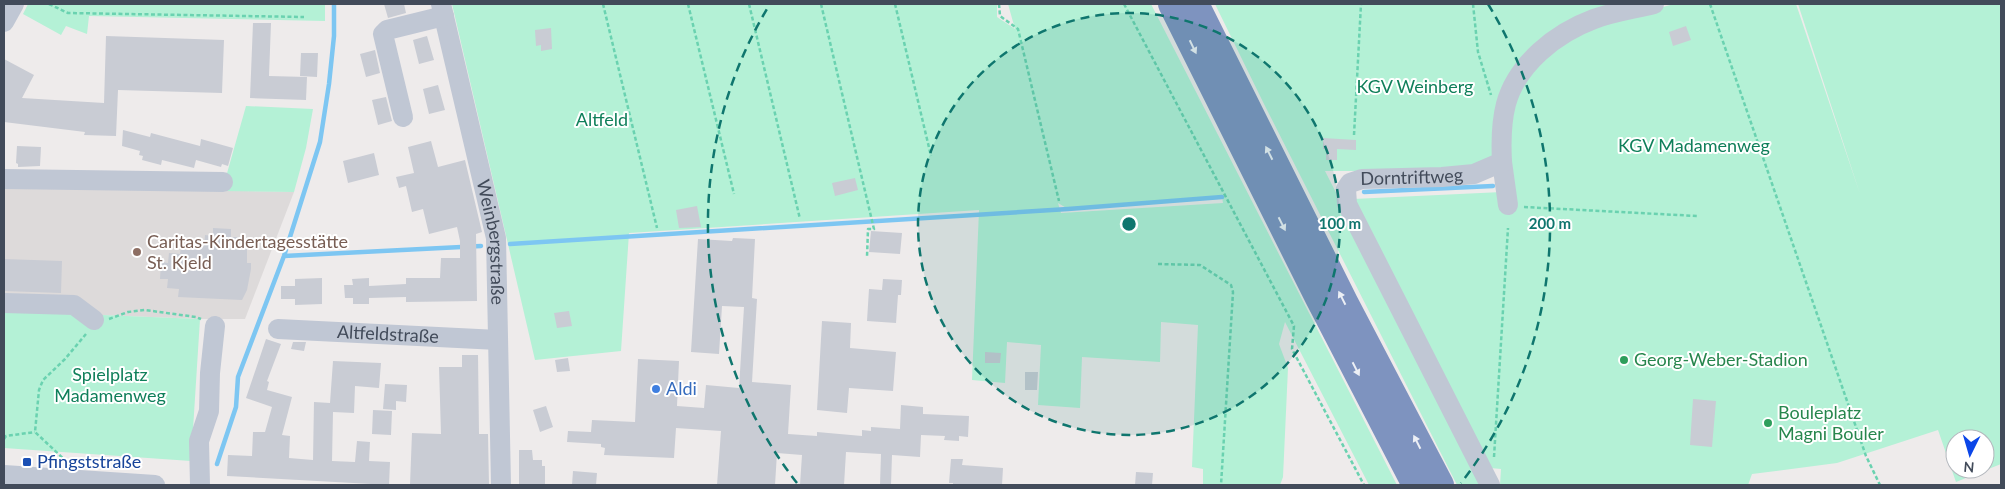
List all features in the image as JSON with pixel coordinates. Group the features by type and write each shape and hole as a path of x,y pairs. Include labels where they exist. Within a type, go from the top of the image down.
{"highway":[{"path":"1172,4 1319,298 1416,485"},
{"path":"1195,4 1340,293 1440,485"}],"street":[{"path":"4,22 14,4"},
{"path":"1508,205 1502,162 1503,118 1510,91 1516,81 1547,45 1573,28 1594,19 1654,4"},
{"path":"403,117 383,34 387,30 443,10"},
{"name":"Weinbergstraße","path":"443,10 496,238 501,485"},
{"name":"Dorntriftweg","path":"1490,485 1347,204 1346,189 1350,182 1362,179 1442,177 1474,174 1502,162"},
{"path":"4,179 223,182"},
{"path":"4,303 74,305 94,320"},
{"path":"200,485 199,441 209,411 210,373 215,326"},
{"name":"Altfeldstraße","path":"278,329 498,340"},
{"path":"4,475 155,485"}],"path":[{"path":"49,4 68,14 304,17"},
{"path":"603,4 657,228"},
{"path":"688,4 734,194"},
{"path":"749,4 800,219"},
{"path":"821,4 874,229 868,229 868,256"},
{"path":"895,4 932,156"},
{"path":"999,4 1000,16 1018,29 1059,201"},
{"path":"1124,4 1294,326 1292,349 1364,485"},
{"path":"1354,135 1361,4"},
{"path":"1473,4 1481,66 1503,118"},
{"path":"1710,4 1866,456 1880,485"},
{"path":"1508,205 1697,216"},
{"path":"1494,459 1508,228"},
{"path":"1158,264 1200,265 1231,285 1233,292 1222,485"},
{"path":"35,432 39,390 43,380 65,360 94,320 110,319 128,312 145,310 196,317 215,326"},
{"path":"4,438 6,436 35,432"},
{"path":"35,432 88,482"}],"shaded area":[{"name":"Caritas-Kindertagesstätte St. Kjeld","path":"4,186 294,192 245,319 200,319 4,311"}],"green space":[{"path":"28,4 325,4 325,21 89,16 87,34 66,26 61,35 23,14"},
{"name":"Altfeld","path":"452,4 997,4 997,17 1015,29 1008,4 1151,4 1397,485 1369,485 1285,322 1279,344 1288,368 1283,477 1280,485 1203,485 1203,469 1192,467 1198,325 1161,322 1160,362 1082,357 1080,408 1038,405 1041,345 1007,342 1005,383 972,380 979,210 629,233 621,351 535,360","holes":["1222,197 1223,203 1061,213 1058,203 1068,209"]},
{"name":"KGV Weinberg","path":"1215,4 1631,4 1527,56 1497,159 1463,171 1325,171 1482,480 1482,485 1457,485"},
{"name":"KGV Madamenweg","path":"1674,4 1796,4 1860,194 1798,4 2001,4 2001,464 1995,466 1995,429 1945,429 1945,450 1938,430 1837,463 1752,474 1748,485 1500,485 1501,469 1490,468 1353,199 1502,192 1516,93 1555,46 1611,21"},
{"path":"246,106 313,109 306,148 294,192 222,191"},
{"name":"Spielplatz Madamenweg","path":"4,311 200,319 191,461 4,448"}],"building":[{"path":"384,4 404,4 406,13 388,18"},
{"path":"253,23 271,23 269,76 307,77 306,100 250,98"},
{"path":"1686,26 1691,40 1673,46 1669,32"},
{"path":"551,28 552,49 541,51 541,45 536,46 535,30"},
{"path":"106,36 224,40 222,93 118,90 116,136 84,135 85,132 4,122 4,59 34,75 22,98 104,103"},
{"path":"427,36 434,60 419,64 413,40"},
{"path":"375,50 380,73 366,77 360,54"},
{"path":"301,53 318,53 317,77 300,76"},
{"path":"438,85 445,110 429,114 423,89"},
{"path":"386,97 392,121 378,125 372,100"},
{"path":"123,130 150,137 151,133 200,146 201,139 233,148 228,166 222,164 221,167 196,160 194,168 162,160 161,165 142,160 143,156 139,155 140,151 122,146"},
{"path":"1323,138 1356,140 1356,150 1337,149 1337,160 1326,160"},
{"path":"431,141 438,167 465,160 482,232 476,234 477,301 406,302 406,297 369,298 369,304 353,304 353,298 345,298 344,285 353,285 352,279 369,278 369,286 406,284 406,278 440,278 441,258 460,258 460,241 457,227 429,234 423,209 412,212 406,186 399,188 396,177 414,173 408,147"},
{"path":"17,146 41,147 40,166 18,167 16,163"},
{"path":"374,153 379,175 348,183 343,161"},
{"path":"855,178 858,190 835,196 832,183"},
{"path":"697,206 701,227 679,228 676,210"},
{"path":"213,228 231,229 231,237 240,237 239,247 247,248 247,263 251,263 251,269 247,290 242,300 178,297 179,289 167,288 168,279 160,279 161,262 168,263 169,253 180,254 181,245 204,246 205,235 213,236"},
{"path":"871,231 902,233 900,254 869,252"},
{"path":"733,238 755,239 752,298 757,299 752,382 791,385 788,434 817,436 817,432 862,436 862,430 871,431 871,427 900,429 901,405 923,407 923,414 969,416 968,437 959,436 959,441 944,440 945,436 921,435 920,457 892,455 891,485 880,485 881,454 846,452 844,485 800,485 802,455 777,453 775,485 717,485 721,431 676,428 674,458 604,455 605,448 601,447 601,444 567,442 568,431 591,432 592,420 635,422 638,359 679,361 677,406 704,408 706,385 739,388 744,307 722,306 719,354 691,352 698,239 732,241"},
{"path":"4,259 62,261 61,293 4,291"},
{"path":"322,278 322,304 295,305 295,299 281,299 281,286 295,286 295,279"},
{"path":"883,279 902,280 901,295 898,295 896,323 867,321 869,289 882,290"},
{"path":"569,311 572,326 557,328 554,313"},
{"path":"822,321 851,323 850,348 896,352 893,391 849,388 847,413 817,410"},
{"path":"266,339 281,344 267,381 269,382 267,390 292,397 282,435 290,436 289,458 313,460 314,402 330,403 333,361 381,363 379,388 355,386 354,413 333,412 332,461 355,462 357,441 370,442 369,461 390,462 389,485 227,476 228,455 252,456 253,432 265,432 272,407 246,398"},
{"path":"293,342 306,342 304,351 291,349"},
{"path":"985,352 1001,353 1000,363 985,363"},
{"path":"462,355 478,355 479,434 488,434 489,485 410,485 412,433 441,434 439,367 462,367"},
{"path":"568,358 570,371 557,372 555,360"},
{"path":"1025,372 1038,372 1037,390 1025,390"},
{"path":"385,384 407,385 406,402 396,401 396,410 383,409"},
{"path":"1693,399 1716,401 1712,447 1690,445"},
{"path":"546,406 553,427 540,432 533,410"},
{"path":"373,410 392,411 391,435 372,434"},
{"path":"519,450 532,450 533,460 542,460 542,466 545,466 545,485 519,485"},
{"path":"951,459 963,459 962,465 1003,468 1002,485 953,485 953,483 949,483"},
{"path":"573,471 597,473 596,485 572,485"},
{"path":"1136,472 1153,473 1152,485 1135,485"}],"waterway":[{"path":"217,464 236,407 238,377 284,256 320,142 334,36 334,4"},
{"path":"1364,192 1493,186"},
{"path":"510,244 1068,209 1222,197"},
{"path":"284,256 481,246"}],"place":[{"name":"Caritas-Kindertagesstätte St. Kjeld","path":"137,252"},
{"name":"Georg-Weber-Stadion","path":"1624,360"},
{"name":"Aldi","path":"656,389"},
{"name":"Bouleplatz Magni Bouler","path":"1768,423"},
{"name":"Pfingststraße","path":"27,462"}]}
